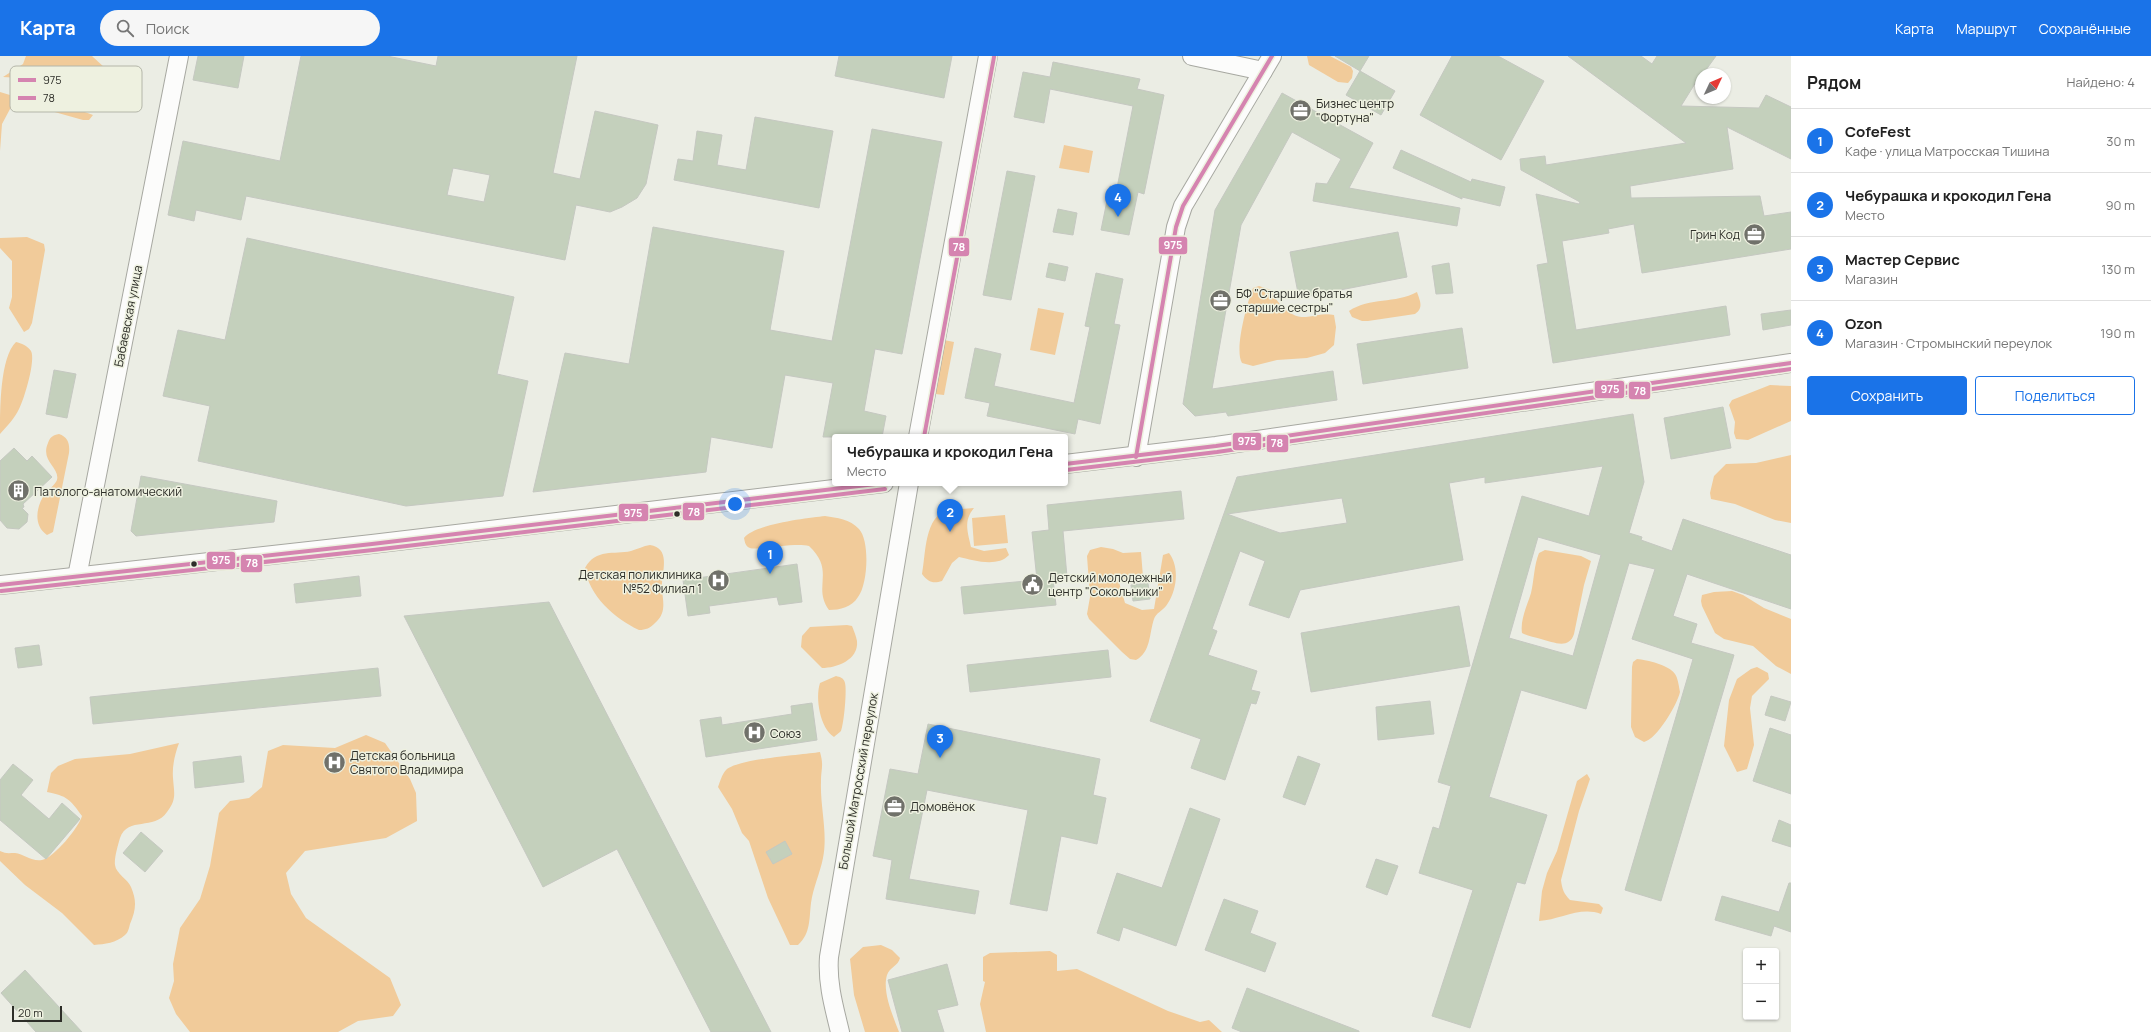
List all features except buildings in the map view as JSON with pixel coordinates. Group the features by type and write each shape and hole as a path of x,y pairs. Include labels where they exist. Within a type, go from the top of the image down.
{"street":[{"name":"Бабаевская улица","path":"77,577 179,56"},
{"path":"919,434 988,56"},
{"path":"1136,456 1176,227 1183,206 1267,63 1192,56"},
{"path":"1068,464 1136,456 1791,363"},
{"path":"0,585 385,543 859,486"},
{"name":"Большой Матросский переулок","path":"840,1032 830,991 828,973 829,957 908,486"}],"shaded area":[{"path":"26,56 92,56 102,66 20,66 23,64"},
{"path":"1307,56 1330,56 1351,67 1353,71 1352,78 1348,83 1338,82 1309,65"},
{"path":"10,72 10,78 3,77"},
{"path":"0,92 10,95 10,109 2,124 0,151"},
{"path":"54,112 84,112 93,115 89,120 83,120"},
{"path":"1064,145 1093,151 1089,173 1059,168"},
{"path":"27,237 44,244 45,250 32,323 29,329 24,332 9,308 12,297 12,261 0,248 0,238"},
{"path":"1259,286 1271,290 1280,305 1294,315 1306,317 1323,314 1334,315 1336,327 1334,345 1325,353 1307,358 1277,360 1253,366 1242,363 1240,357 1240,338 1242,326 1253,288"},
{"path":"1417,292 1420,301 1420,309 1415,314 1362,321 1352,317 1349,311 1365,304 1409,296"},
{"path":"1038,308 1064,313 1055,355 1030,350"},
{"path":"944,340 954,342 944,395 935,394"},
{"path":"16,342 24,345 31,351 31,371 19,409 13,419 0,434 1,398 4,371 11,349"},
{"path":"1770,385 1791,386 1791,421 1748,440 1736,439 1734,433 1735,422 1729,405 1732,400"},
{"path":"59,434 68,441 69,453 53,532 47,535 40,526 37,516 42,499 57,480 56,471 46,455 46,449 51,438"},
{"path":"1791,455 1791,523 1775,520 1735,504 1711,499 1710,493 1714,476 1726,464 1756,463"},
{"path":"974,508 968,517 967,522 971,547 984,551 1006,548 1009,555 1004,559 992,562 959,557 952,563 942,581 929,581 922,574 928,536 935,519 941,513 949,510"},
{"path":"1005,515 1008,543 974,546 972,518"},
{"path":"825,516 852,523 863,535 865,543 866,573 864,583 858,597 849,606 841,609 829,610 824,602 822,594 823,571 821,563 817,555 809,546 794,545 754,549 747,546 744,538 750,533 770,525"},
{"path":"650,545 660,550 663,555 663,609 662,614 653,625 646,629 639,630 612,612 597,597 587,578 585,568 594,557 631,551"},
{"path":"1101,547 1113,549 1123,553 1141,552 1143,577 1118,579 1125,603 1142,610 1154,609 1163,555 1169,553 1175,565 1176,580 1173,594 1166,606 1155,617 1147,647 1141,657 1136,660 1130,659 1122,652 1089,619 1087,614 1090,597 1087,556 1090,550"},
{"path":"1545,550 1581,556 1591,561 1584,585 1574,634 1572,639 1568,642 1560,644 1522,633 1523,618 1531,593 1537,558 1539,553"},
{"path":"1732,591 1743,595 1764,608 1791,619 1791,674 1776,666 1753,646 1724,639 1715,633 1702,606 1702,595 1714,592"},
{"path":"852,626 856,635 857,648 846,662 828,668 822,668 801,647 802,636 810,627"},
{"path":"1637,659 1658,664 1672,671 1677,678 1680,692 1666,721 1655,735 1644,742 1635,737 1631,727 1632,667 1633,662"},
{"path":"1757,667 1768,673 1769,679 1752,696 1750,708 1754,745 1747,769 1737,772 1724,746 1729,700 1737,679 1751,669"},
{"path":"836,676 844,680 846,693 841,731 834,737 829,733 822,720 818,696 820,683"},
{"path":"366,735 385,743 410,779 416,793 417,821 386,838 305,851 286,873 291,894 306,918 390,978 401,1005 393,1016 358,1021 338,1032 190,1032 176,1014 169,998 174,981 173,964 180,928 200,899 210,866 219,813 230,801 249,798 262,787 268,751 283,745 335,748"},
{"path":"179,743 173,765 174,799 167,812 162,818 155,821 129,827 124,831 118,844 115,865 120,874 129,884 135,901 134,914 128,930 122,938 118,940 106,944 94,945 62,913 25,885 0,861 0,851 15,853 35,860 42,860 53,854 76,827 82,816 71,802 64,797 47,792 51,773 58,766 75,759 130,754"},
{"path":"820,752 822,764 821,791 825,839 823,858 812,897 807,931 798,945 790,945 768,898 749,841 742,833 732,809 718,787 726,770 732,766 755,760"},
{"path":"1587,774 1590,779 1579,811 1561,880 1566,896 1570,900 1599,904 1603,908 1601,914 1593,912 1578,912 1539,921 1542,891 1547,873 1557,851 1577,781"},
{"path":"881,945 892,950 900,958 898,963 888,972 886,982 889,1004 899,1032 865,1032 854,995 850,959 863,947"},
{"path":"1050,951 1057,955 1057,971 1077,969 1168,1011 1200,1022 1209,1020 1222,1032 986,1032 980,1004 985,982 983,981 983,957 990,953"}],"transit line":[{"name":"975","path":"1136,457 1176,227 1183,206 1272,56"},
{"name":"78","path":"925,434 994,57"},
{"name":"975","path":"1068,464 1216,446 1791,363"},
{"name":"78","path":"1068,470 1217,452 1791,369"},
{"name":"975","path":"0,585 372,544 859,486"},
{"name":"78","path":"1,591 373,550 885,489"}],"place":[{"name":"Бизнес центр \"Фортуна\"","path":"1300,110"},
{"name":"Ozon","path":"1118,217"},
{"name":"Грин Код","path":"1755,234"},
{"name":"БФ \"Старшие братья старшие сестры\"","path":"1220,300"},
{"name":"Патолого-анатомический","path":"19,491"},
{"name":"Чебурашка и крокодил Гена","path":"950,532"},
{"name":"CofeFest","path":"770,574"},
{"name":"Детская поликлиника №52 Филиал 1","path":"718,581"},
{"name":"Детский молодежный центр \"Сокольники\"","path":"1033,584"},
{"name":"Союз","path":"755,733"},
{"name":"Мастер Сервис","path":"940,758"},
{"name":"Детская больница Святого Владимира","path":"334,762"},
{"name":"Домовёнок","path":"894,806"}]}
